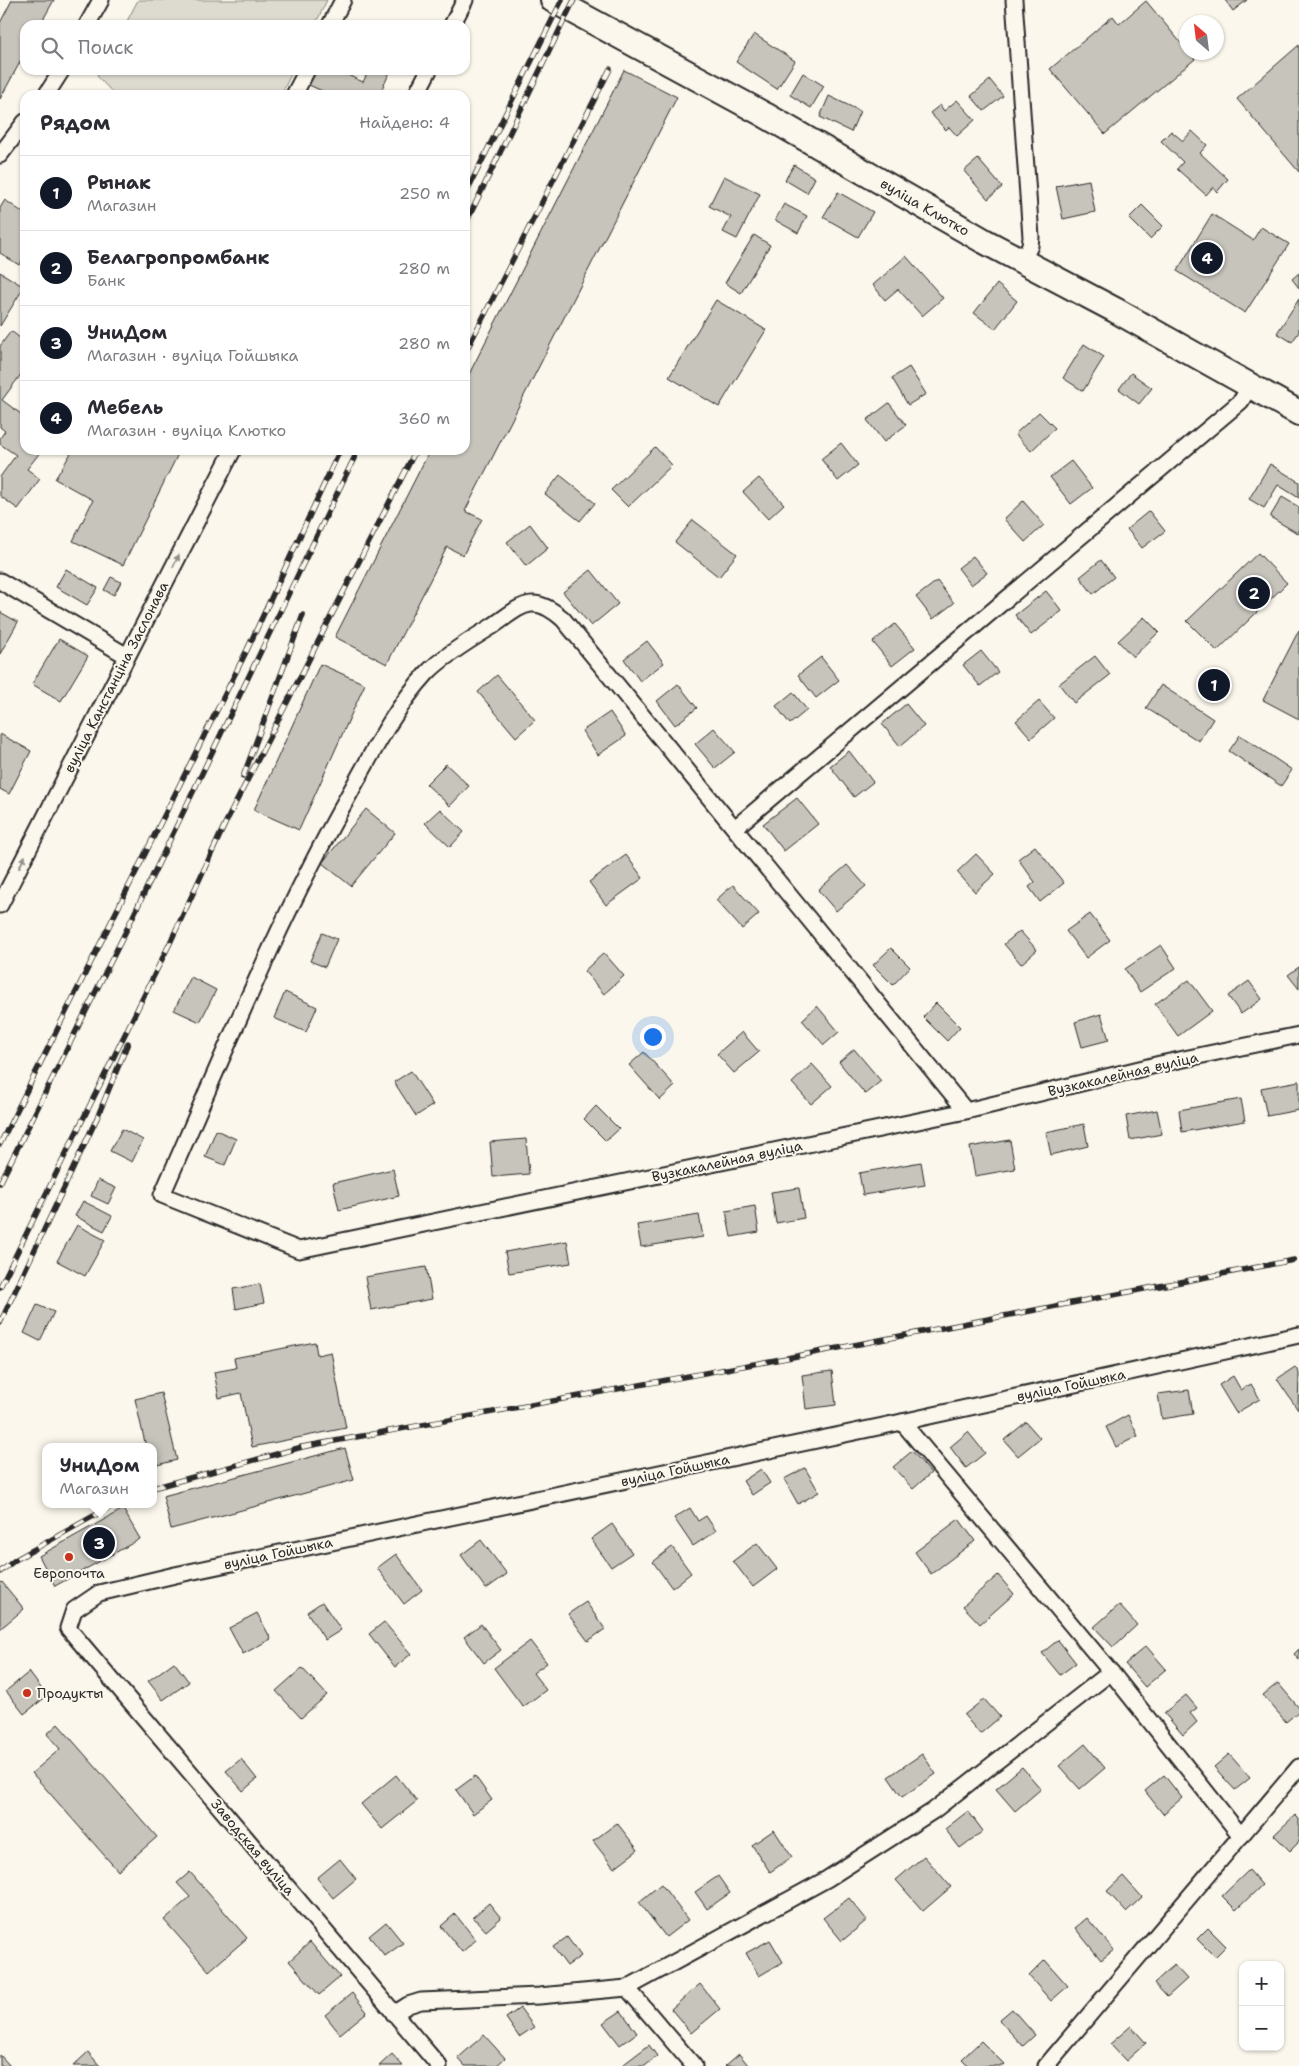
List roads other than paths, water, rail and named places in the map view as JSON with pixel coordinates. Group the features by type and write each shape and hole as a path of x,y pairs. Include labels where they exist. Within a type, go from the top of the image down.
{"main road":[{"name":"вуліца Клютко","path":"552,0 765,115 1022,262 1115,310 1299,413"}],"street":[{"path":"90,20 101,0"},
{"path":"333,20 343,0"},
{"path":"455,20 465,0"},
{"path":"1014,0 1031,237 1030,246 1022,262"},
{"path":"55,90 60,75"},
{"path":"297,90 304,75"},
{"path":"419,90 426,75"},
{"path":"0,155 20,129"},
{"path":"966,1110 735,828 1234,408 1250,386"},
{"name":"вуліца Канстанціна Заслонава","path":"0,905 230,455"},
{"path":"0,581 127,656"},
{"name":"Вузкакалейная вуліца","path":"735,828 563,618 541,604 531,603 520,608 428,672 398,708 332,824 278,933 162,1195 299,1250 966,1110 1160,1064 1299,1035"},
{"name":"вуліца Гойшыка","path":"68,1628 74,1610 99,1593 175,1575 902,1422 1299,1335"},
{"path":"902,1422 1111,1672 1241,1836"},
{"name":"Заводская вуліца","path":"68,1628 439,2066"},
{"path":"394,2014 421,2001 540,1996 627,1988 827,1879 933,1812 1111,1672"},
{"path":"1046,2066 1299,1767"},
{"path":"627,1988 694,2066"}],"railway":[{"path":"470,185 562,0"},
{"path":"470,215 574,0"},
{"path":"470,343 610,69"},
{"path":"0,1144 247,650 338,455"},
{"path":"0,1183 123,937 356,455"},
{"path":"0,1287 169,945 226,822 413,455"},
{"path":"243,777 303,615"},
{"path":"0,1323 97,1118 128,1043"},
{"path":"157,1487 302,1447 792,1357 1294,1260"},
{"path":"0,1572 15,1560 108,1508"}],"place":[{"name":"Мебель","path":"1207,258"},
{"name":"Белагропромбанк","path":"1254,593"},
{"name":"Рынак","path":"1214,685"},
{"name":"УниДом","path":"99,1543"},
{"name":"Европочта","path":"69,1557"},
{"name":"Продукты","path":"27,1693"}]}
